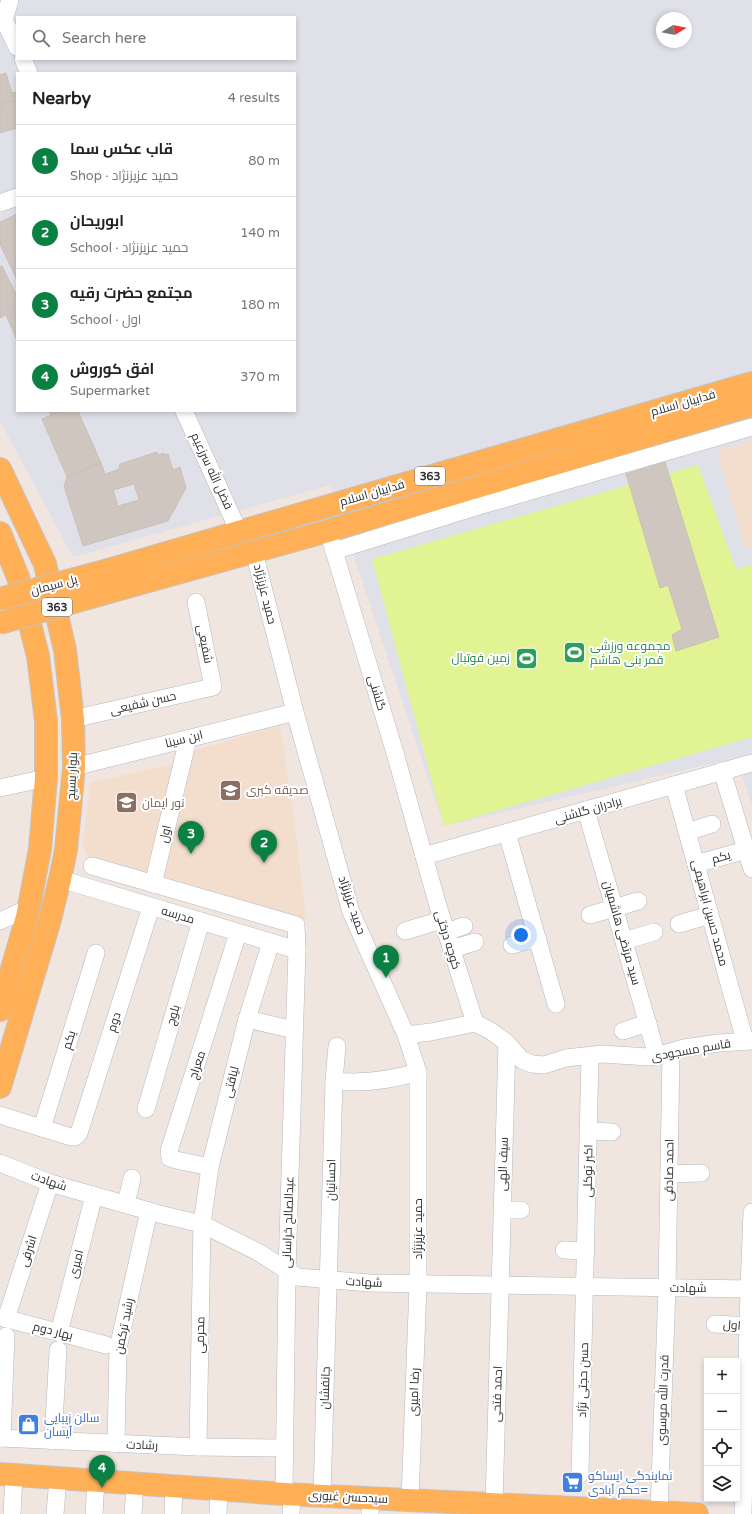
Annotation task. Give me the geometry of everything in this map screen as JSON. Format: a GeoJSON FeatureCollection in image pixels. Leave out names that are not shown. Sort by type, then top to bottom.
{"type":"FeatureCollection","features":[{"type":"Feature","properties":{"kind":"main road","name":"فداییان اسلام"},"geometry":{"type":"LineString","coordinates":[[108,570],[752,383]]}},
{"type":"Feature","properties":{"kind":"main road","name":"فداییان اسلام"},"geometry":{"type":"LineString","coordinates":[[113,591],[254,552],[331,541],[752,405]]}},
{"type":"Feature","properties":{"kind":"main road","name":"بلوار بسیج"},"geometry":{"type":"LineString","coordinates":[[0,468],[45,564],[65,650],[73,719],[74,767],[66,850],[60,879],[49,923],[0,1087]]}},
{"type":"Feature","properties":{"kind":"main road"},"geometry":{"type":"LineString","coordinates":[[0,533],[18,577],[38,656],[46,721],[46,778],[40,849],[27,918],[0,1010]]}},
{"type":"Feature","properties":{"kind":"main road","name":"پل سیمان"},"geometry":{"type":"LineString","coordinates":[[0,599],[108,570]]}},
{"type":"Feature","properties":{"kind":"main road","name":"پل سیمان"},"geometry":{"type":"LineString","coordinates":[[0,623],[113,591]]}},
{"type":"Feature","properties":{"kind":"main road","name":"سیدحسن غیوری"},"geometry":{"type":"LineString","coordinates":[[7,1475],[219,1490],[289,1501],[322,1496],[371,1506],[410,1500],[481,1507],[697,1514]]}},
{"type":"Feature","properties":{"kind":"street"},"geometry":{"type":"LineString","coordinates":[[10,0],[2,15],[10,45]]}},
{"type":"Feature","properties":{"kind":"street"},"geometry":{"type":"LineString","coordinates":[[22,60],[28,72]]}},
{"type":"Feature","properties":{"kind":"street"},"geometry":{"type":"LineString","coordinates":[[0,203],[16,197]]}},
{"type":"Feature","properties":{"kind":"street","name":"فضل الله سرزعیم"},"geometry":{"type":"LineString","coordinates":[[184,412],[240,532]]}},
{"type":"Feature","properties":{"kind":"street"},"geometry":{"type":"LineString","coordinates":[[331,541],[479,506],[752,427]]}},
{"type":"Feature","properties":{"kind":"street","name":"گلشنی"},"geometry":{"type":"LineString","coordinates":[[331,541],[395,753],[424,856]]}},
{"type":"Feature","properties":{"kind":"street","name":"حمید عزیزنژاد"},"geometry":{"type":"LineString","coordinates":[[254,552],[295,712],[351,912],[406,1035],[418,1072],[418,1284]]}},
{"type":"Feature","properties":{"kind":"street","name":"شفیعی"},"geometry":{"type":"LineString","coordinates":[[196,602],[213,686]]}},
{"type":"Feature","properties":{"kind":"street","name":"حسن شفیعی"},"geometry":{"type":"LineString","coordinates":[[73,719],[213,686]]}},
{"type":"Feature","properties":{"kind":"street","name":"ابن سینا"},"geometry":{"type":"LineString","coordinates":[[74,767],[295,712]]}},
{"type":"Feature","properties":{"kind":"street","name":"اول"},"geometry":{"type":"LineString","coordinates":[[153,884],[188,739]]}},
{"type":"Feature","properties":{"kind":"street","name":"برادران گلشنی"},"geometry":{"type":"LineString","coordinates":[[424,856],[752,763]]}},
{"type":"Feature","properties":{"kind":"street"},"geometry":{"type":"LineString","coordinates":[[722,771],[752,869]]}},
{"type":"Feature","properties":{"kind":"street"},"geometry":{"type":"LineString","coordinates":[[0,788],[46,778]]}},
{"type":"Feature","properties":{"kind":"street","name":"محمد حسین ابراهیمی"},"geometry":{"type":"LineString","coordinates":[[674,785],[710,915],[749,1041]]}},
{"type":"Feature","properties":{"kind":"street","name":"سید مرتضی هاشمیان"},"geometry":{"type":"LineString","coordinates":[[586,810],[648,1023],[664,1054]]}},
{"type":"Feature","properties":{"kind":"street"},"geometry":{"type":"LineString","coordinates":[[687,832],[712,824]]}},
{"type":"Feature","properties":{"kind":"street"},"geometry":{"type":"LineString","coordinates":[[507,833],[556,1004]]}},
{"type":"Feature","properties":{"kind":"street","name":"یکم"},"geometry":{"type":"LineString","coordinates":[[696,864],[746,850]]}},
{"type":"Feature","properties":{"kind":"street","name":"کوچه درختی"},"geometry":{"type":"LineString","coordinates":[[424,856],[451,949],[475,1023]]}},
{"type":"Feature","properties":{"kind":"street"},"geometry":{"type":"LineString","coordinates":[[92,866],[153,884]]}},
{"type":"Feature","properties":{"kind":"street","name":"مدرسه"},"geometry":{"type":"LineString","coordinates":[[60,879],[297,950]]}},
{"type":"Feature","properties":{"kind":"street","name":"عبدالصالح خراسانی"},"geometry":{"type":"LineString","coordinates":[[153,884],[296,925],[297,950],[287,1271],[284,1448],[289,1501]]}},
{"type":"Feature","properties":{"kind":"street"},"geometry":{"type":"LineString","coordinates":[[590,915],[638,901]]}},
{"type":"Feature","properties":{"kind":"street","name":"دوم"},"geometry":{"type":"LineString","coordinates":[[42,1128],[70,1137],[75,1137],[79,1133],[151,907]]}},
{"type":"Feature","properties":{"kind":"street"},"geometry":{"type":"LineString","coordinates":[[0,921],[29,908]]}},
{"type":"Feature","properties":{"kind":"street"},"geometry":{"type":"LineString","coordinates":[[679,924],[710,915]]}},
{"type":"Feature","properties":{"kind":"street","name":"بلوچ"},"geometry":{"type":"LineString","coordinates":[[146,1109],[201,921]]}},
{"type":"Feature","properties":{"kind":"street"},"geometry":{"type":"LineString","coordinates":[[404,931],[444,926],[464,926]]}},
{"type":"Feature","properties":{"kind":"street"},"geometry":{"type":"LineString","coordinates":[[624,940],[654,932]]}},
{"type":"Feature","properties":{"kind":"street","name":"معراج"},"geometry":{"type":"LineString","coordinates":[[210,1167],[170,1158],[169,1151],[238,933]]}},
{"type":"Feature","properties":{"kind":"street"},"geometry":{"type":"LineString","coordinates":[[512,945],[537,938]]}},
{"type":"Feature","properties":{"kind":"street","name":"لیاقتی"},"geometry":{"type":"LineString","coordinates":[[202,1224],[210,1167],[247,1019],[271,942]]}},
{"type":"Feature","properties":{"kind":"street"},"geometry":{"type":"LineString","coordinates":[[451,949],[475,942]]}},
{"type":"Feature","properties":{"kind":"street","name":"یکم"},"geometry":{"type":"LineString","coordinates":[[42,1128],[96,953]]}},
{"type":"Feature","properties":{"kind":"street"},"geometry":{"type":"LineString","coordinates":[[247,1019],[294,1030]]}},
{"type":"Feature","properties":{"kind":"street"},"geometry":{"type":"LineString","coordinates":[[406,1035],[431,1032],[475,1023]]}},
{"type":"Feature","properties":{"kind":"street","name":"قاسم مسجودی"},"geometry":{"type":"LineString","coordinates":[[475,1023],[492,1031],[507,1043],[522,1060],[532,1064],[544,1065],[566,1058],[602,1054],[639,1057],[664,1054],[684,1048],[719,1043],[749,1041]]}},
{"type":"Feature","properties":{"kind":"street"},"geometry":{"type":"LineString","coordinates":[[623,1031],[648,1023]]}},
{"type":"Feature","properties":{"kind":"street","name":"سیف الهی"},"geometry":{"type":"LineString","coordinates":[[500,1285],[507,1043]]}},
{"type":"Feature","properties":{"kind":"street","name":"احسانیان"},"geometry":{"type":"LineString","coordinates":[[329,1280],[334,1081],[337,1046]]}},
{"type":"Feature","properties":{"kind":"street","name":"احمد صادقی"},"geometry":{"type":"LineString","coordinates":[[664,1054],[669,1174],[667,1288]]}},
{"type":"Feature","properties":{"kind":"street","name":"اکبر توکلی"},"geometry":{"type":"LineString","coordinates":[[585,1287],[590,1056]]}},
{"type":"Feature","properties":{"kind":"street"},"geometry":{"type":"LineString","coordinates":[[334,1081],[352,1082],[389,1079],[418,1072]]}},
{"type":"Feature","properties":{"kind":"street"},"geometry":{"type":"LineString","coordinates":[[0,1115],[42,1128]]}},
{"type":"Feature","properties":{"kind":"street"},"geometry":{"type":"LineString","coordinates":[[589,1131],[612,1132]]}},
{"type":"Feature","properties":{"kind":"street","name":"شهادت"},"geometry":{"type":"LineString","coordinates":[[0,1163],[50,1183],[149,1211],[202,1224],[258,1252],[297,1277],[370,1283],[750,1288]]}},
{"type":"Feature","properties":{"kind":"street"},"geometry":{"type":"LineString","coordinates":[[669,1174],[701,1173]]}},
{"type":"Feature","properties":{"kind":"street"},"geometry":{"type":"LineString","coordinates":[[126,1204],[132,1178]]}},
{"type":"Feature","properties":{"kind":"street","name":"اشرفی"},"geometry":{"type":"LineString","coordinates":[[3,1318],[50,1183]]}},
{"type":"Feature","properties":{"kind":"street","name":"امیری"},"geometry":{"type":"LineString","coordinates":[[59,1333],[94,1195]]}},
{"type":"Feature","properties":{"kind":"street"},"geometry":{"type":"LineString","coordinates":[[502,1210],[521,1210]]}},
{"type":"Feature","properties":{"kind":"street","name":"رشید ترکمن"},"geometry":{"type":"LineString","coordinates":[[116,1444],[118,1348],[149,1211]]}},
{"type":"Feature","properties":{"kind":"street"},"geometry":{"type":"LineString","coordinates":[[743,1514],[752,1212]]}},
{"type":"Feature","properties":{"kind":"street","name":"محرمی"},"geometry":{"type":"LineString","coordinates":[[198,1447],[202,1224]]}},
{"type":"Feature","properties":{"kind":"street"},"geometry":{"type":"LineString","coordinates":[[564,1250],[586,1251]]}},
{"type":"Feature","properties":{"kind":"street","name":"جانفشان"},"geometry":{"type":"LineString","coordinates":[[322,1496],[329,1280]]}},
{"type":"Feature","properties":{"kind":"street","name":"رضا امیری"},"geometry":{"type":"LineString","coordinates":[[410,1500],[418,1284]]}},
{"type":"Feature","properties":{"kind":"street","name":"احمد فتحی"},"geometry":{"type":"LineString","coordinates":[[481,1507],[500,1285]]}},
{"type":"Feature","properties":{"kind":"street","name":"حسن حجتی نژاد"},"geometry":{"type":"LineString","coordinates":[[580,1474],[585,1287]]}},
{"type":"Feature","properties":{"kind":"street","name":"قدرت الله موسوی"},"geometry":{"type":"LineString","coordinates":[[654,1513],[667,1288]]}},
{"type":"Feature","properties":{"kind":"street","name":"بهار دوم"},"geometry":{"type":"LineString","coordinates":[[3,1318],[106,1345]]}},
{"type":"Feature","properties":{"kind":"street","name":"اول"},"geometry":{"type":"LineString","coordinates":[[715,1324],[748,1326]]}},
{"type":"Feature","properties":{"kind":"street"},"geometry":{"type":"LineString","coordinates":[[1,1438],[6,1336]]}},
{"type":"Feature","properties":{"kind":"street"},"geometry":{"type":"LineString","coordinates":[[53,1441],[58,1350]]}},
{"type":"Feature","properties":{"kind":"street","name":"رشادت"},"geometry":{"type":"LineString","coordinates":[[1,1438],[198,1447],[284,1448]]}},
{"type":"Feature","properties":{"kind":"street"},"geometry":{"type":"LineString","coordinates":[[7,1475],[12,1514]]}},
{"type":"Feature","properties":{"kind":"street"},"geometry":{"type":"LineString","coordinates":[[55,1514],[58,1478]]}},
{"type":"Feature","properties":{"kind":"street"},"geometry":{"type":"LineString","coordinates":[[94,1514],[96,1481]]}},
{"type":"Feature","properties":{"kind":"street"},"geometry":{"type":"LineString","coordinates":[[133,1514],[135,1484]]}},
{"type":"Feature","properties":{"kind":"street"},"geometry":{"type":"LineString","coordinates":[[173,1514],[174,1486]]}},
{"type":"Feature","properties":{"kind":"street"},"geometry":{"type":"LineString","coordinates":[[218,1514],[219,1490]]}},
{"type":"Feature","properties":{"kind":"shaded area"},"geometry":{"type":"Polygon","coordinates":[[[0,0],[752,0],[752,806],[736,758],[444,826],[330,485],[73,557],[0,421],[0,0]]]}},
{"type":"Feature","properties":{"kind":"shaded area"},"geometry":{"type":"Polygon","coordinates":[[[752,440],[752,547],[745,549],[717,451],[752,440]]]}},
{"type":"Feature","properties":{"kind":"shaded area"},"geometry":{"type":"Polygon","coordinates":[[[280,725],[294,817],[306,920],[220,894],[145,875],[94,865],[83,848],[90,783],[178,763],[184,754],[280,725]]]}},
{"type":"Feature","properties":{"kind":"green space","name":"مجموعه ورزشی قمر بنی هاشم"},"geometry":{"type":"Polygon","coordinates":[[[698,465],[736,569],[752,565],[752,737],[444,826],[372,559],[698,465]]]}},
{"type":"Feature","properties":{"kind":"building"},"geometry":{"type":"Polygon","coordinates":[[[6,73],[12,93],[16,92],[16,100],[0,105],[0,75],[6,73]]]}},
{"type":"Feature","properties":{"kind":"building"},"geometry":{"type":"Polygon","coordinates":[[[16,100],[16,128],[0,133],[0,105],[16,100]]]}},
{"type":"Feature","properties":{"kind":"building"},"geometry":{"type":"Polygon","coordinates":[[[16,214],[16,278],[0,244],[0,222],[16,214]]]}},
{"type":"Feature","properties":{"kind":"building"},"geometry":{"type":"Polygon","coordinates":[[[2,266],[16,294],[16,310],[0,318],[0,267],[2,266]]]}},
{"type":"Feature","properties":{"kind":"building"},"geometry":{"type":"Polygon","coordinates":[[[16,310],[16,338],[6,315],[16,310]]]}},
{"type":"Feature","properties":{"kind":"building"},"geometry":{"type":"Polygon","coordinates":[[[50,412],[58,412],[51,415],[50,412]]]}},
{"type":"Feature","properties":{"kind":"building"},"geometry":{"type":"Polygon","coordinates":[[[59,412],[78,412],[101,463],[67,477],[42,419],[59,412]]]}},
{"type":"Feature","properties":{"kind":"building"},"geometry":{"type":"Polygon","coordinates":[[[157,452],[158,455],[164,453],[164,455],[168,454],[173,470],[180,467],[186,488],[168,521],[83,546],[64,486],[67,477],[101,463],[105,474],[119,469],[120,464],[157,452]],[[134,484],[113,490],[118,506],[139,500],[134,484]]]}},
{"type":"Feature","properties":{"kind":"building"},"geometry":{"type":"Polygon","coordinates":[[[665,462],[719,637],[676,651],[672,635],[682,629],[668,585],[660,588],[626,474],[665,462]]]}},
{"type":"Feature","properties":{"kind":"place","name":"مجموعه ورزشی قمر بنی هاشم"},"geometry":{"type":"Point","coordinates":[575,653]}},
{"type":"Feature","properties":{"kind":"place","name":"زمین فوتبال"},"geometry":{"type":"Point","coordinates":[526,658]}},
{"type":"Feature","properties":{"kind":"place","name":"صدیقه کبری"},"geometry":{"type":"Point","coordinates":[230,790]}},
{"type":"Feature","properties":{"kind":"place","name":"نور ایمان"},"geometry":{"type":"Point","coordinates":[127,803]}},
{"type":"Feature","properties":{"kind":"place","name":"مجتمع حضرت رقیه"},"geometry":{"type":"Point","coordinates":[191,854]}},
{"type":"Feature","properties":{"kind":"place","name":"ابوریحان"},"geometry":{"type":"Point","coordinates":[264,863]}},
{"type":"Feature","properties":{"kind":"place","name":"قاب عکس سما"},"geometry":{"type":"Point","coordinates":[386,978]}},
{"type":"Feature","properties":{"kind":"place","name":"سالن زیبایی آیسان"},"geometry":{"type":"Point","coordinates":[29,1425]}},
{"type":"Feature","properties":{"kind":"place","name":"نمایندگی ایساکو حکم آبادی="},"geometry":{"type":"Point","coordinates":[573,1483]}},
{"type":"Feature","properties":{"kind":"place","name":"افق کوروش"},"geometry":{"type":"Point","coordinates":[102,1488]}}]}
